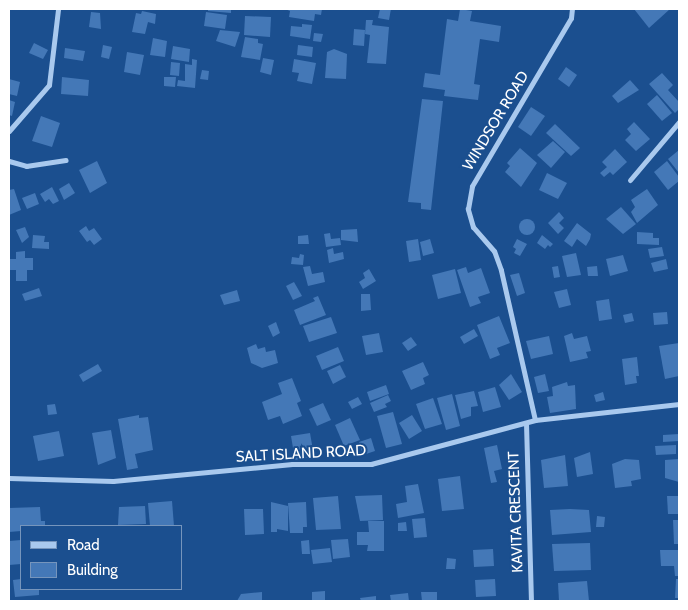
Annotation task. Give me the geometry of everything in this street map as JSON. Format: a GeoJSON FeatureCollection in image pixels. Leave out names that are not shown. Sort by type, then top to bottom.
{"type":"FeatureCollection","features":[{"type":"Feature","properties":{"kind":"street"},"geometry":{"type":"LineString","coordinates":[[9,131],[49,85],[58,9]]}},
{"type":"Feature","properties":{"kind":"street","name":"WINDSOR ROAD"},"geometry":{"type":"LineString","coordinates":[[535,420],[501,270],[494,251],[473,227],[468,208],[472,186],[571,18],[572,9]]}},
{"type":"Feature","properties":{"kind":"street"},"geometry":{"type":"LineString","coordinates":[[630,180],[679,122]]}},
{"type":"Feature","properties":{"kind":"street"},"geometry":{"type":"LineString","coordinates":[[9,161],[26,166],[66,160]]}},
{"type":"Feature","properties":{"kind":"street","name":"SALT ISLAND ROAD"},"geometry":{"type":"LineString","coordinates":[[9,478],[113,481],[292,464],[370,464],[535,420],[679,404]]}},
{"type":"Feature","properties":{"kind":"street","name":"KAVITA CRESCENT"},"geometry":{"type":"LineString","coordinates":[[526,423],[531,601]]}},
{"type":"Feature","properties":{"kind":"building"},"geometry":{"type":"Polygon","coordinates":[[[208,9],[231,9],[231,13],[208,11],[208,9]]]}},
{"type":"Feature","properties":{"kind":"building"},"geometry":{"type":"Polygon","coordinates":[[[285,9],[322,9],[321,15],[315,14],[314,21],[289,17],[290,11],[285,9]]]}},
{"type":"Feature","properties":{"kind":"building"},"geometry":{"type":"Polygon","coordinates":[[[380,9],[391,9],[389,20],[378,18],[380,9]]]}},
{"type":"Feature","properties":{"kind":"building"},"geometry":{"type":"Polygon","coordinates":[[[460,9],[472,11],[470,21],[501,26],[499,42],[480,39],[474,84],[480,85],[478,100],[444,96],[445,90],[423,87],[425,73],[440,75],[447,19],[458,21],[460,9]]]}},
{"type":"Feature","properties":{"kind":"building"},"geometry":{"type":"Polygon","coordinates":[[[634,9],[670,9],[649,28],[634,9]]]}},
{"type":"Feature","properties":{"kind":"building"},"geometry":{"type":"Polygon","coordinates":[[[142,11],[156,14],[155,24],[148,22],[145,34],[132,32],[136,13],[141,14],[142,11]]]}},
{"type":"Feature","properties":{"kind":"building"},"geometry":{"type":"Polygon","coordinates":[[[91,12],[100,13],[101,29],[89,27],[91,12]]]}},
{"type":"Feature","properties":{"kind":"building"},"geometry":{"type":"Polygon","coordinates":[[[206,12],[227,15],[225,29],[204,26],[206,12]]]}},
{"type":"Feature","properties":{"kind":"building"},"geometry":{"type":"Polygon","coordinates":[[[245,16],[271,17],[270,37],[244,35],[245,16]]]}},
{"type":"Feature","properties":{"kind":"building"},"geometry":{"type":"Polygon","coordinates":[[[366,20],[373,20],[372,25],[389,27],[386,64],[367,63],[370,35],[365,34],[366,20]]]}},
{"type":"Feature","properties":{"kind":"building"},"geometry":{"type":"Polygon","coordinates":[[[302,24],[312,25],[310,39],[290,36],[291,26],[302,27],[302,24]]]}},
{"type":"Feature","properties":{"kind":"building"},"geometry":{"type":"Polygon","coordinates":[[[354,29],[365,30],[364,46],[353,45],[354,29]]]}},
{"type":"Feature","properties":{"kind":"building"},"geometry":{"type":"Polygon","coordinates":[[[220,30],[240,32],[235,47],[216,41],[220,30]]]}},
{"type":"Feature","properties":{"kind":"building"},"geometry":{"type":"Polygon","coordinates":[[[314,33],[323,34],[321,42],[313,41],[314,33]]]}},
{"type":"Feature","properties":{"kind":"building"},"geometry":{"type":"Polygon","coordinates":[[[245,37],[258,39],[258,43],[263,44],[260,60],[241,57],[245,37]]]}},
{"type":"Feature","properties":{"kind":"building"},"geometry":{"type":"Polygon","coordinates":[[[153,38],[167,41],[165,57],[150,55],[153,38]]]}},
{"type":"Feature","properties":{"kind":"building"},"geometry":{"type":"Polygon","coordinates":[[[34,43],[48,50],[43,59],[29,53],[34,43]]]}},
{"type":"Feature","properties":{"kind":"building"},"geometry":{"type":"Polygon","coordinates":[[[103,45],[112,47],[109,59],[101,57],[103,45]]]}},
{"type":"Feature","properties":{"kind":"building"},"geometry":{"type":"Polygon","coordinates":[[[298,45],[313,47],[312,57],[297,55],[298,45]]]}},
{"type":"Feature","properties":{"kind":"building"},"geometry":{"type":"Polygon","coordinates":[[[173,46],[190,49],[189,62],[171,59],[173,46]]]}},
{"type":"Feature","properties":{"kind":"building"},"geometry":{"type":"Polygon","coordinates":[[[65,48],[85,51],[83,61],[64,58],[65,48]]]}},
{"type":"Feature","properties":{"kind":"building"},"geometry":{"type":"Polygon","coordinates":[[[334,49],[347,54],[346,79],[325,78],[327,52],[334,49]]]}},
{"type":"Feature","properties":{"kind":"building"},"geometry":{"type":"Polygon","coordinates":[[[127,52],[144,55],[140,75],[124,72],[127,52]]]}},
{"type":"Feature","properties":{"kind":"building"},"geometry":{"type":"Polygon","coordinates":[[[263,58],[274,60],[271,75],[260,72],[263,58]]]}},
{"type":"Feature","properties":{"kind":"building"},"geometry":{"type":"Polygon","coordinates":[[[192,59],[197,60],[195,88],[177,86],[178,80],[185,81],[185,64],[192,65],[192,59]]]}},
{"type":"Feature","properties":{"kind":"building"},"geometry":{"type":"Polygon","coordinates":[[[294,59],[316,63],[312,84],[297,81],[299,73],[292,72],[294,59]]]}},
{"type":"Feature","properties":{"kind":"building"},"geometry":{"type":"Polygon","coordinates":[[[171,62],[180,63],[179,76],[170,75],[171,62]]]}},
{"type":"Feature","properties":{"kind":"building"},"geometry":{"type":"Polygon","coordinates":[[[566,67],[577,75],[569,87],[558,79],[566,67]]]}},
{"type":"Feature","properties":{"kind":"building"},"geometry":{"type":"Polygon","coordinates":[[[202,70],[209,71],[208,80],[200,79],[202,70]]]}},
{"type":"Feature","properties":{"kind":"building"},"geometry":{"type":"Polygon","coordinates":[[[662,73],[673,85],[668,90],[679,102],[679,109],[675,113],[649,84],[662,73]]]}},
{"type":"Feature","properties":{"kind":"building"},"geometry":{"type":"Polygon","coordinates":[[[62,77],[89,80],[88,96],[61,94],[62,77]]]}},
{"type":"Feature","properties":{"kind":"building"},"geometry":{"type":"Polygon","coordinates":[[[164,77],[176,77],[175,87],[164,86],[164,77]]]}},
{"type":"Feature","properties":{"kind":"building"},"geometry":{"type":"Polygon","coordinates":[[[9,79],[20,82],[17,96],[9,94],[9,79]]]}},
{"type":"Feature","properties":{"kind":"building"},"geometry":{"type":"Polygon","coordinates":[[[630,80],[639,90],[618,103],[612,96],[630,80]]]}},
{"type":"Feature","properties":{"kind":"building"},"geometry":{"type":"Polygon","coordinates":[[[657,95],[672,113],[662,121],[647,104],[657,95]]]}},
{"type":"Feature","properties":{"kind":"building"},"geometry":{"type":"Polygon","coordinates":[[[422,99],[443,101],[431,210],[421,209],[421,203],[408,202],[422,99]]]}},
{"type":"Feature","properties":{"kind":"building"},"geometry":{"type":"Polygon","coordinates":[[[9,100],[15,102],[12,116],[9,115],[9,100]]]}},
{"type":"Feature","properties":{"kind":"building"},"geometry":{"type":"Polygon","coordinates":[[[531,107],[545,116],[531,136],[518,127],[531,107]]]}},
{"type":"Feature","properties":{"kind":"building"},"geometry":{"type":"Polygon","coordinates":[[[41,116],[60,123],[52,147],[32,141],[41,116]]]}},
{"type":"Feature","properties":{"kind":"building"},"geometry":{"type":"Polygon","coordinates":[[[634,122],[650,139],[636,151],[625,140],[631,134],[627,129],[634,122]]]}},
{"type":"Feature","properties":{"kind":"building"},"geometry":{"type":"Polygon","coordinates":[[[555,124],[580,148],[571,156],[546,133],[555,124]]]}},
{"type":"Feature","properties":{"kind":"building"},"geometry":{"type":"Polygon","coordinates":[[[553,141],[565,152],[551,168],[537,155],[553,141]]]}},
{"type":"Feature","properties":{"kind":"building"},"geometry":{"type":"Polygon","coordinates":[[[520,148],[537,163],[521,187],[505,172],[510,166],[507,163],[520,148]]]}},
{"type":"Feature","properties":{"kind":"building"},"geometry":{"type":"Polygon","coordinates":[[[615,149],[627,162],[613,175],[610,172],[604,177],[600,173],[607,167],[602,162],[615,149]]]}},
{"type":"Feature","properties":{"kind":"building"},"geometry":{"type":"Polygon","coordinates":[[[679,150],[679,173],[668,159],[679,150]]]}},
{"type":"Feature","properties":{"kind":"building"},"geometry":{"type":"Polygon","coordinates":[[[97,161],[107,183],[90,193],[79,170],[97,161]]]}},
{"type":"Feature","properties":{"kind":"building"},"geometry":{"type":"Polygon","coordinates":[[[667,161],[679,177],[679,181],[668,190],[654,172],[667,161]]]}},
{"type":"Feature","properties":{"kind":"building"},"geometry":{"type":"Polygon","coordinates":[[[547,173],[567,183],[558,199],[539,190],[547,173]]]}},
{"type":"Feature","properties":{"kind":"building"},"geometry":{"type":"Polygon","coordinates":[[[69,183],[75,193],[64,200],[59,189],[69,183]]]}},
{"type":"Feature","properties":{"kind":"building"},"geometry":{"type":"Polygon","coordinates":[[[52,187],[59,201],[53,204],[49,199],[45,202],[40,194],[52,187]]]}},
{"type":"Feature","properties":{"kind":"building"},"geometry":{"type":"Polygon","coordinates":[[[14,189],[21,210],[9,215],[9,190],[14,189]]]}},
{"type":"Feature","properties":{"kind":"building"},"geometry":{"type":"Polygon","coordinates":[[[647,189],[658,205],[637,223],[631,212],[635,207],[631,200],[647,189]]]}},
{"type":"Feature","properties":{"kind":"building"},"geometry":{"type":"Polygon","coordinates":[[[35,193],[39,204],[27,209],[22,198],[35,193]]]}},
{"type":"Feature","properties":{"kind":"building"},"geometry":{"type":"Polygon","coordinates":[[[621,207],[636,224],[623,234],[606,219],[621,207]]]}},
{"type":"Feature","properties":{"kind":"building"},"geometry":{"type":"Polygon","coordinates":[[[559,212],[564,218],[559,223],[564,228],[558,234],[548,223],[559,212]]]}},
{"type":"Feature","properties":{"kind":"building"},"geometry":{"type":"Polygon","coordinates":[[[527,219],[533,221],[535,227],[533,233],[527,235],[521,233],[519,227],[521,221],[527,219]]]}},
{"type":"Feature","properties":{"kind":"building"},"geometry":{"type":"Polygon","coordinates":[[[577,223],[591,234],[586,246],[577,239],[572,247],[564,241],[577,223]]]}},
{"type":"Feature","properties":{"kind":"building"},"geometry":{"type":"Polygon","coordinates":[[[86,226],[89,231],[94,228],[102,239],[94,245],[90,240],[87,242],[79,231],[86,226]]]}},
{"type":"Feature","properties":{"kind":"building"},"geometry":{"type":"Polygon","coordinates":[[[25,227],[29,237],[22,243],[16,230],[25,227]]]}},
{"type":"Feature","properties":{"kind":"building"},"geometry":{"type":"Polygon","coordinates":[[[357,229],[358,242],[341,240],[341,230],[357,229]]]}},
{"type":"Feature","properties":{"kind":"building"},"geometry":{"type":"Polygon","coordinates":[[[637,232],[653,233],[653,238],[659,238],[659,245],[637,244],[637,232]]]}},
{"type":"Feature","properties":{"kind":"building"},"geometry":{"type":"Polygon","coordinates":[[[330,233],[331,239],[340,238],[341,245],[326,247],[324,234],[330,233]]]}},
{"type":"Feature","properties":{"kind":"building"},"geometry":{"type":"Polygon","coordinates":[[[33,235],[45,236],[44,242],[49,242],[49,249],[32,248],[33,235]]]}},
{"type":"Feature","properties":{"kind":"building"},"geometry":{"type":"Polygon","coordinates":[[[308,235],[309,244],[298,244],[298,236],[308,235]]]}},
{"type":"Feature","properties":{"kind":"building"},"geometry":{"type":"Polygon","coordinates":[[[542,235],[553,244],[550,247],[548,245],[545,249],[537,243],[542,235]]]}},
{"type":"Feature","properties":{"kind":"building"},"geometry":{"type":"Polygon","coordinates":[[[418,239],[421,260],[409,262],[406,241],[418,239]]]}},
{"type":"Feature","properties":{"kind":"building"},"geometry":{"type":"Polygon","coordinates":[[[430,239],[434,253],[423,256],[420,242],[430,239]]]}},
{"type":"Feature","properties":{"kind":"building"},"geometry":{"type":"Polygon","coordinates":[[[517,239],[527,244],[520,256],[514,253],[516,249],[513,247],[517,239]]]}},
{"type":"Feature","properties":{"kind":"building"},"geometry":{"type":"Polygon","coordinates":[[[662,247],[664,256],[650,258],[648,249],[662,247]]]}},
{"type":"Feature","properties":{"kind":"building"},"geometry":{"type":"Polygon","coordinates":[[[333,248],[334,254],[343,252],[344,259],[329,263],[327,250],[333,248]]]}},
{"type":"Feature","properties":{"kind":"building"},"geometry":{"type":"Polygon","coordinates":[[[25,251],[25,258],[33,258],[33,270],[27,270],[27,281],[16,281],[16,270],[9,270],[9,259],[16,259],[16,252],[25,251]]]}},
{"type":"Feature","properties":{"kind":"building"},"geometry":{"type":"Polygon","coordinates":[[[576,253],[581,275],[567,277],[562,256],[576,253]]]}},
{"type":"Feature","properties":{"kind":"building"},"geometry":{"type":"Polygon","coordinates":[[[300,254],[304,255],[303,265],[291,264],[292,257],[299,258],[300,254]]]}},
{"type":"Feature","properties":{"kind":"building"},"geometry":{"type":"Polygon","coordinates":[[[623,255],[628,271],[610,276],[606,259],[623,255]]]}},
{"type":"Feature","properties":{"kind":"building"},"geometry":{"type":"Polygon","coordinates":[[[666,259],[668,269],[654,272],[651,263],[666,259]]]}},
{"type":"Feature","properties":{"kind":"building"},"geometry":{"type":"Polygon","coordinates":[[[310,266],[312,274],[323,272],[325,282],[308,286],[303,267],[310,266]]]}},
{"type":"Feature","properties":{"kind":"building"},"geometry":{"type":"Polygon","coordinates":[[[558,266],[560,277],[554,278],[552,267],[558,266]]]}},
{"type":"Feature","properties":{"kind":"building"},"geometry":{"type":"Polygon","coordinates":[[[597,266],[598,276],[588,276],[587,267],[597,266]]]}},
{"type":"Feature","properties":{"kind":"building"},"geometry":{"type":"Polygon","coordinates":[[[466,267],[468,273],[481,268],[490,293],[478,297],[481,303],[470,307],[457,270],[466,267]]]}},
{"type":"Feature","properties":{"kind":"building"},"geometry":{"type":"Polygon","coordinates":[[[369,269],[376,281],[363,289],[359,282],[365,278],[363,273],[369,269]]]}},
{"type":"Feature","properties":{"kind":"building"},"geometry":{"type":"Polygon","coordinates":[[[455,269],[461,293],[438,299],[432,275],[455,269]]]}},
{"type":"Feature","properties":{"kind":"building"},"geometry":{"type":"Polygon","coordinates":[[[519,273],[525,293],[517,296],[510,275],[519,273]]]}},
{"type":"Feature","properties":{"kind":"building"},"geometry":{"type":"Polygon","coordinates":[[[294,282],[302,296],[293,300],[286,286],[294,282]]]}},
{"type":"Feature","properties":{"kind":"building"},"geometry":{"type":"Polygon","coordinates":[[[39,288],[42,296],[25,301],[22,294],[39,288]]]}},
{"type":"Feature","properties":{"kind":"building"},"geometry":{"type":"Polygon","coordinates":[[[567,289],[571,305],[559,308],[554,292],[567,289]]]}},
{"type":"Feature","properties":{"kind":"building"},"geometry":{"type":"Polygon","coordinates":[[[237,290],[240,301],[224,305],[220,295],[237,290]]]}},
{"type":"Feature","properties":{"kind":"building"},"geometry":{"type":"Polygon","coordinates":[[[361,294],[370,294],[371,310],[361,311],[361,294]]]}},
{"type":"Feature","properties":{"kind":"building"},"geometry":{"type":"Polygon","coordinates":[[[318,296],[326,315],[300,325],[294,310],[315,301],[313,298],[318,296]]]}},
{"type":"Feature","properties":{"kind":"building"},"geometry":{"type":"Polygon","coordinates":[[[609,299],[612,319],[599,321],[596,301],[609,299]]]}},
{"type":"Feature","properties":{"kind":"building"},"geometry":{"type":"Polygon","coordinates":[[[667,312],[668,324],[654,325],[653,313],[667,312]]]}},
{"type":"Feature","properties":{"kind":"building"},"geometry":{"type":"Polygon","coordinates":[[[632,313],[634,321],[625,323],[623,315],[632,313]]]}},
{"type":"Feature","properties":{"kind":"building"},"geometry":{"type":"Polygon","coordinates":[[[499,316],[510,343],[497,348],[500,355],[490,359],[477,325],[499,316]]]}},
{"type":"Feature","properties":{"kind":"building"},"geometry":{"type":"Polygon","coordinates":[[[331,317],[337,333],[309,342],[303,326],[331,317]]]}},
{"type":"Feature","properties":{"kind":"building"},"geometry":{"type":"Polygon","coordinates":[[[276,322],[280,333],[273,337],[268,326],[276,322]]]}},
{"type":"Feature","properties":{"kind":"building"},"geometry":{"type":"Polygon","coordinates":[[[474,329],[478,336],[464,344],[460,337],[474,329]]]}},
{"type":"Feature","properties":{"kind":"building"},"geometry":{"type":"Polygon","coordinates":[[[379,333],[383,352],[366,355],[362,336],[379,333]]]}},
{"type":"Feature","properties":{"kind":"building"},"geometry":{"type":"Polygon","coordinates":[[[572,333],[574,339],[587,336],[591,351],[586,352],[588,358],[570,362],[564,336],[572,333]]]}},
{"type":"Feature","properties":{"kind":"building"},"geometry":{"type":"Polygon","coordinates":[[[549,336],[553,354],[531,359],[526,341],[549,336]]]}},
{"type":"Feature","properties":{"kind":"building"},"geometry":{"type":"Polygon","coordinates":[[[411,337],[417,345],[408,351],[402,343],[411,337]]]}},
{"type":"Feature","properties":{"kind":"building"},"geometry":{"type":"Polygon","coordinates":[[[679,343],[679,376],[665,379],[659,346],[679,343]]]}},
{"type":"Feature","properties":{"kind":"building"},"geometry":{"type":"Polygon","coordinates":[[[256,344],[258,349],[265,347],[266,352],[275,350],[278,363],[262,368],[251,363],[247,348],[256,344]]]}},
{"type":"Feature","properties":{"kind":"building"},"geometry":{"type":"Polygon","coordinates":[[[338,347],[344,361],[322,370],[316,356],[338,347]]]}},
{"type":"Feature","properties":{"kind":"building"},"geometry":{"type":"Polygon","coordinates":[[[637,357],[639,376],[636,376],[637,383],[625,385],[622,359],[637,357]]]}},
{"type":"Feature","properties":{"kind":"building"},"geometry":{"type":"Polygon","coordinates":[[[423,362],[429,375],[423,378],[425,384],[411,390],[402,371],[423,362]]]}},
{"type":"Feature","properties":{"kind":"building"},"geometry":{"type":"Polygon","coordinates":[[[98,364],[102,371],[83,382],[79,375],[98,364]]]}},
{"type":"Feature","properties":{"kind":"building"},"geometry":{"type":"Polygon","coordinates":[[[340,365],[346,377],[333,384],[327,371],[340,365]]]}},
{"type":"Feature","properties":{"kind":"building"},"geometry":{"type":"Polygon","coordinates":[[[511,374],[522,392],[509,400],[499,385],[511,374]]]}},
{"type":"Feature","properties":{"kind":"building"},"geometry":{"type":"Polygon","coordinates":[[[545,374],[549,391],[538,393],[534,377],[545,374]]]}},
{"type":"Feature","properties":{"kind":"building"},"geometry":{"type":"Polygon","coordinates":[[[292,378],[301,401],[297,403],[302,416],[283,424],[280,416],[268,420],[262,402],[282,394],[278,383],[292,378]]]}},
{"type":"Feature","properties":{"kind":"building"},"geometry":{"type":"Polygon","coordinates":[[[567,382],[568,386],[575,385],[576,409],[550,413],[547,397],[553,396],[552,387],[567,382]]]}},
{"type":"Feature","properties":{"kind":"building"},"geometry":{"type":"Polygon","coordinates":[[[386,385],[389,394],[370,401],[367,392],[386,385]]]}},
{"type":"Feature","properties":{"kind":"building"},"geometry":{"type":"Polygon","coordinates":[[[495,387],[501,407],[483,412],[478,392],[495,387]]]}},
{"type":"Feature","properties":{"kind":"building"},"geometry":{"type":"Polygon","coordinates":[[[474,391],[478,406],[471,407],[471,416],[461,419],[455,395],[474,391]]]}},
{"type":"Feature","properties":{"kind":"building"},"geometry":{"type":"Polygon","coordinates":[[[603,392],[605,400],[596,402],[594,395],[603,392]]]}},
{"type":"Feature","properties":{"kind":"building"},"geometry":{"type":"Polygon","coordinates":[[[452,394],[460,426],[446,430],[437,398],[452,394]]]}},
{"type":"Feature","properties":{"kind":"building"},"geometry":{"type":"Polygon","coordinates":[[[388,395],[391,401],[385,404],[387,407],[374,412],[370,403],[388,395]]]}},
{"type":"Feature","properties":{"kind":"building"},"geometry":{"type":"Polygon","coordinates":[[[358,397],[362,404],[352,409],[348,402],[358,397]]]}},
{"type":"Feature","properties":{"kind":"building"},"geometry":{"type":"Polygon","coordinates":[[[433,398],[442,424],[425,429],[416,404],[433,398]]]}},
{"type":"Feature","properties":{"kind":"building"},"geometry":{"type":"Polygon","coordinates":[[[323,403],[331,420],[317,426],[309,409],[323,403]]]}},
{"type":"Feature","properties":{"kind":"building"},"geometry":{"type":"Polygon","coordinates":[[[55,404],[57,414],[48,415],[47,405],[55,404]]]}},
{"type":"Feature","properties":{"kind":"building"},"geometry":{"type":"Polygon","coordinates":[[[393,412],[402,444],[386,448],[377,416],[393,412]]]}},
{"type":"Feature","properties":{"kind":"building"},"geometry":{"type":"Polygon","coordinates":[[[139,415],[139,418],[148,417],[153,450],[135,454],[138,468],[127,470],[118,419],[139,415]]]}},
{"type":"Feature","properties":{"kind":"building"},"geometry":{"type":"Polygon","coordinates":[[[412,415],[422,431],[409,439],[399,423],[412,415]]]}},
{"type":"Feature","properties":{"kind":"building"},"geometry":{"type":"Polygon","coordinates":[[[350,418],[360,440],[344,446],[335,425],[350,418]]]}},
{"type":"Feature","properties":{"kind":"building"},"geometry":{"type":"Polygon","coordinates":[[[111,430],[116,458],[98,465],[92,433],[111,430]]]}},
{"type":"Feature","properties":{"kind":"building"},"geometry":{"type":"Polygon","coordinates":[[[59,431],[64,456],[38,461],[33,436],[59,431]]]}},
{"type":"Feature","properties":{"kind":"building"},"geometry":{"type":"Polygon","coordinates":[[[310,433],[314,456],[295,460],[291,436],[310,433]]]}},
{"type":"Feature","properties":{"kind":"building"},"geometry":{"type":"Polygon","coordinates":[[[679,434],[679,441],[663,442],[663,435],[679,434]]]}},
{"type":"Feature","properties":{"kind":"building"},"geometry":{"type":"Polygon","coordinates":[[[371,438],[375,451],[363,455],[359,442],[371,438]]]}},
{"type":"Feature","properties":{"kind":"building"},"geometry":{"type":"Polygon","coordinates":[[[497,445],[502,469],[494,471],[497,482],[491,483],[484,448],[497,445]]]}},
{"type":"Feature","properties":{"kind":"building"},"geometry":{"type":"Polygon","coordinates":[[[676,445],[676,454],[656,455],[655,446],[676,445]]]}},
{"type":"Feature","properties":{"kind":"building"},"geometry":{"type":"Polygon","coordinates":[[[590,452],[593,474],[577,477],[574,458],[590,452]]]}},
{"type":"Feature","properties":{"kind":"building"},"geometry":{"type":"Polygon","coordinates":[[[565,455],[568,486],[544,488],[541,460],[565,455]]]}},
{"type":"Feature","properties":{"kind":"building"},"geometry":{"type":"Polygon","coordinates":[[[625,459],[639,460],[641,479],[631,481],[632,486],[615,488],[612,464],[625,459]]]}},
{"type":"Feature","properties":{"kind":"building"},"geometry":{"type":"Polygon","coordinates":[[[679,459],[679,482],[665,478],[665,460],[679,459]]]}},
{"type":"Feature","properties":{"kind":"building"},"geometry":{"type":"Polygon","coordinates":[[[460,476],[464,509],[442,511],[438,479],[460,476]]]}},
{"type":"Feature","properties":{"kind":"building"},"geometry":{"type":"Polygon","coordinates":[[[418,484],[424,513],[398,518],[396,504],[407,502],[405,486],[418,484]]]}},
{"type":"Feature","properties":{"kind":"building"},"geometry":{"type":"Polygon","coordinates":[[[382,495],[383,520],[360,521],[355,496],[382,495]]]}},
{"type":"Feature","properties":{"kind":"building"},"geometry":{"type":"Polygon","coordinates":[[[338,496],[341,529],[316,530],[313,498],[338,496]]]}},
{"type":"Feature","properties":{"kind":"building"},"geometry":{"type":"Polygon","coordinates":[[[667,496],[679,496],[679,514],[668,514],[667,496]]]}},
{"type":"Feature","properties":{"kind":"building"},"geometry":{"type":"Polygon","coordinates":[[[172,501],[174,525],[150,525],[148,503],[172,501]]]}},
{"type":"Feature","properties":{"kind":"building"},"geometry":{"type":"Polygon","coordinates":[[[271,502],[288,506],[288,531],[277,529],[277,532],[271,532],[271,502]]]}},
{"type":"Feature","properties":{"kind":"building"},"geometry":{"type":"Polygon","coordinates":[[[306,502],[307,527],[303,527],[303,533],[290,533],[288,503],[306,502]]]}},
{"type":"Feature","properties":{"kind":"building"},"geometry":{"type":"Polygon","coordinates":[[[145,506],[146,524],[118,525],[119,507],[145,506]]]}},
{"type":"Feature","properties":{"kind":"building"},"geometry":{"type":"Polygon","coordinates":[[[40,507],[41,521],[45,521],[45,525],[20,525],[20,531],[9,532],[9,508],[40,507]]]}},
{"type":"Feature","properties":{"kind":"building"},"geometry":{"type":"Polygon","coordinates":[[[244,509],[263,509],[264,534],[245,535],[244,509]]]}},
{"type":"Feature","properties":{"kind":"building"},"geometry":{"type":"Polygon","coordinates":[[[550,510],[589,510],[591,532],[552,535],[550,510]]]}},
{"type":"Feature","properties":{"kind":"building"},"geometry":{"type":"Polygon","coordinates":[[[597,516],[605,517],[604,527],[596,527],[597,516]]]}},
{"type":"Feature","properties":{"kind":"building"},"geometry":{"type":"Polygon","coordinates":[[[425,518],[427,537],[414,538],[412,519],[425,518]]]}},
{"type":"Feature","properties":{"kind":"building"},"geometry":{"type":"Polygon","coordinates":[[[673,520],[679,520],[679,544],[674,544],[673,520]]]}},
{"type":"Feature","properties":{"kind":"building"},"geometry":{"type":"Polygon","coordinates":[[[368,521],[384,521],[384,551],[367,551],[368,545],[357,545],[357,532],[369,532],[368,521]]]}},
{"type":"Feature","properties":{"kind":"building"},"geometry":{"type":"Polygon","coordinates":[[[406,522],[407,531],[398,531],[398,523],[406,522]]]}},
{"type":"Feature","properties":{"kind":"building"},"geometry":{"type":"Polygon","coordinates":[[[348,539],[350,557],[333,559],[331,540],[348,539]]]}},
{"type":"Feature","properties":{"kind":"building"},"geometry":{"type":"Polygon","coordinates":[[[20,540],[20,564],[9,565],[9,541],[20,540]]]}},
{"type":"Feature","properties":{"kind":"building"},"geometry":{"type":"Polygon","coordinates":[[[309,540],[310,554],[302,554],[301,541],[309,540]]]}},
{"type":"Feature","properties":{"kind":"building"},"geometry":{"type":"Polygon","coordinates":[[[590,543],[591,570],[554,571],[552,544],[590,543]]]}},
{"type":"Feature","properties":{"kind":"building"},"geometry":{"type":"Polygon","coordinates":[[[330,548],[332,562],[313,564],[311,550],[330,548]]]}},
{"type":"Feature","properties":{"kind":"building"},"geometry":{"type":"Polygon","coordinates":[[[493,549],[494,566],[474,567],[473,550],[493,549]]]}},
{"type":"Feature","properties":{"kind":"building"},"geometry":{"type":"Polygon","coordinates":[[[660,550],[679,550],[679,576],[675,576],[674,566],[661,566],[660,550]]]}},
{"type":"Feature","properties":{"kind":"building"},"geometry":{"type":"Polygon","coordinates":[[[447,558],[456,559],[455,569],[446,569],[447,558]]]}},
{"type":"Feature","properties":{"kind":"building"},"geometry":{"type":"Polygon","coordinates":[[[20,579],[20,590],[39,590],[39,595],[15,597],[13,580],[20,579]]]}},
{"type":"Feature","properties":{"kind":"building"},"geometry":{"type":"Polygon","coordinates":[[[495,579],[496,596],[476,597],[475,580],[495,579]]]}},
{"type":"Feature","properties":{"kind":"building"},"geometry":{"type":"Polygon","coordinates":[[[676,579],[679,579],[679,598],[675,598],[676,579]]]}},
{"type":"Feature","properties":{"kind":"building"},"geometry":{"type":"Polygon","coordinates":[[[587,581],[589,601],[559,601],[558,583],[587,581]]]}},
{"type":"Feature","properties":{"kind":"building"},"geometry":{"type":"Polygon","coordinates":[[[325,591],[325,601],[312,601],[312,592],[325,591]]]}},
{"type":"Feature","properties":{"kind":"building"},"geometry":{"type":"Polygon","coordinates":[[[262,592],[262,601],[237,601],[241,594],[262,592]]]}},
{"type":"Feature","properties":{"kind":"building"},"geometry":{"type":"Polygon","coordinates":[[[421,592],[437,592],[437,601],[422,601],[421,592]]]}},
{"type":"Feature","properties":{"kind":"building"},"geometry":{"type":"Polygon","coordinates":[[[408,593],[409,601],[391,601],[390,595],[408,593]]]}},
{"type":"Feature","properties":{"kind":"building"},"geometry":{"type":"Polygon","coordinates":[[[376,596],[376,601],[361,601],[360,598],[376,596]]]}}]}
